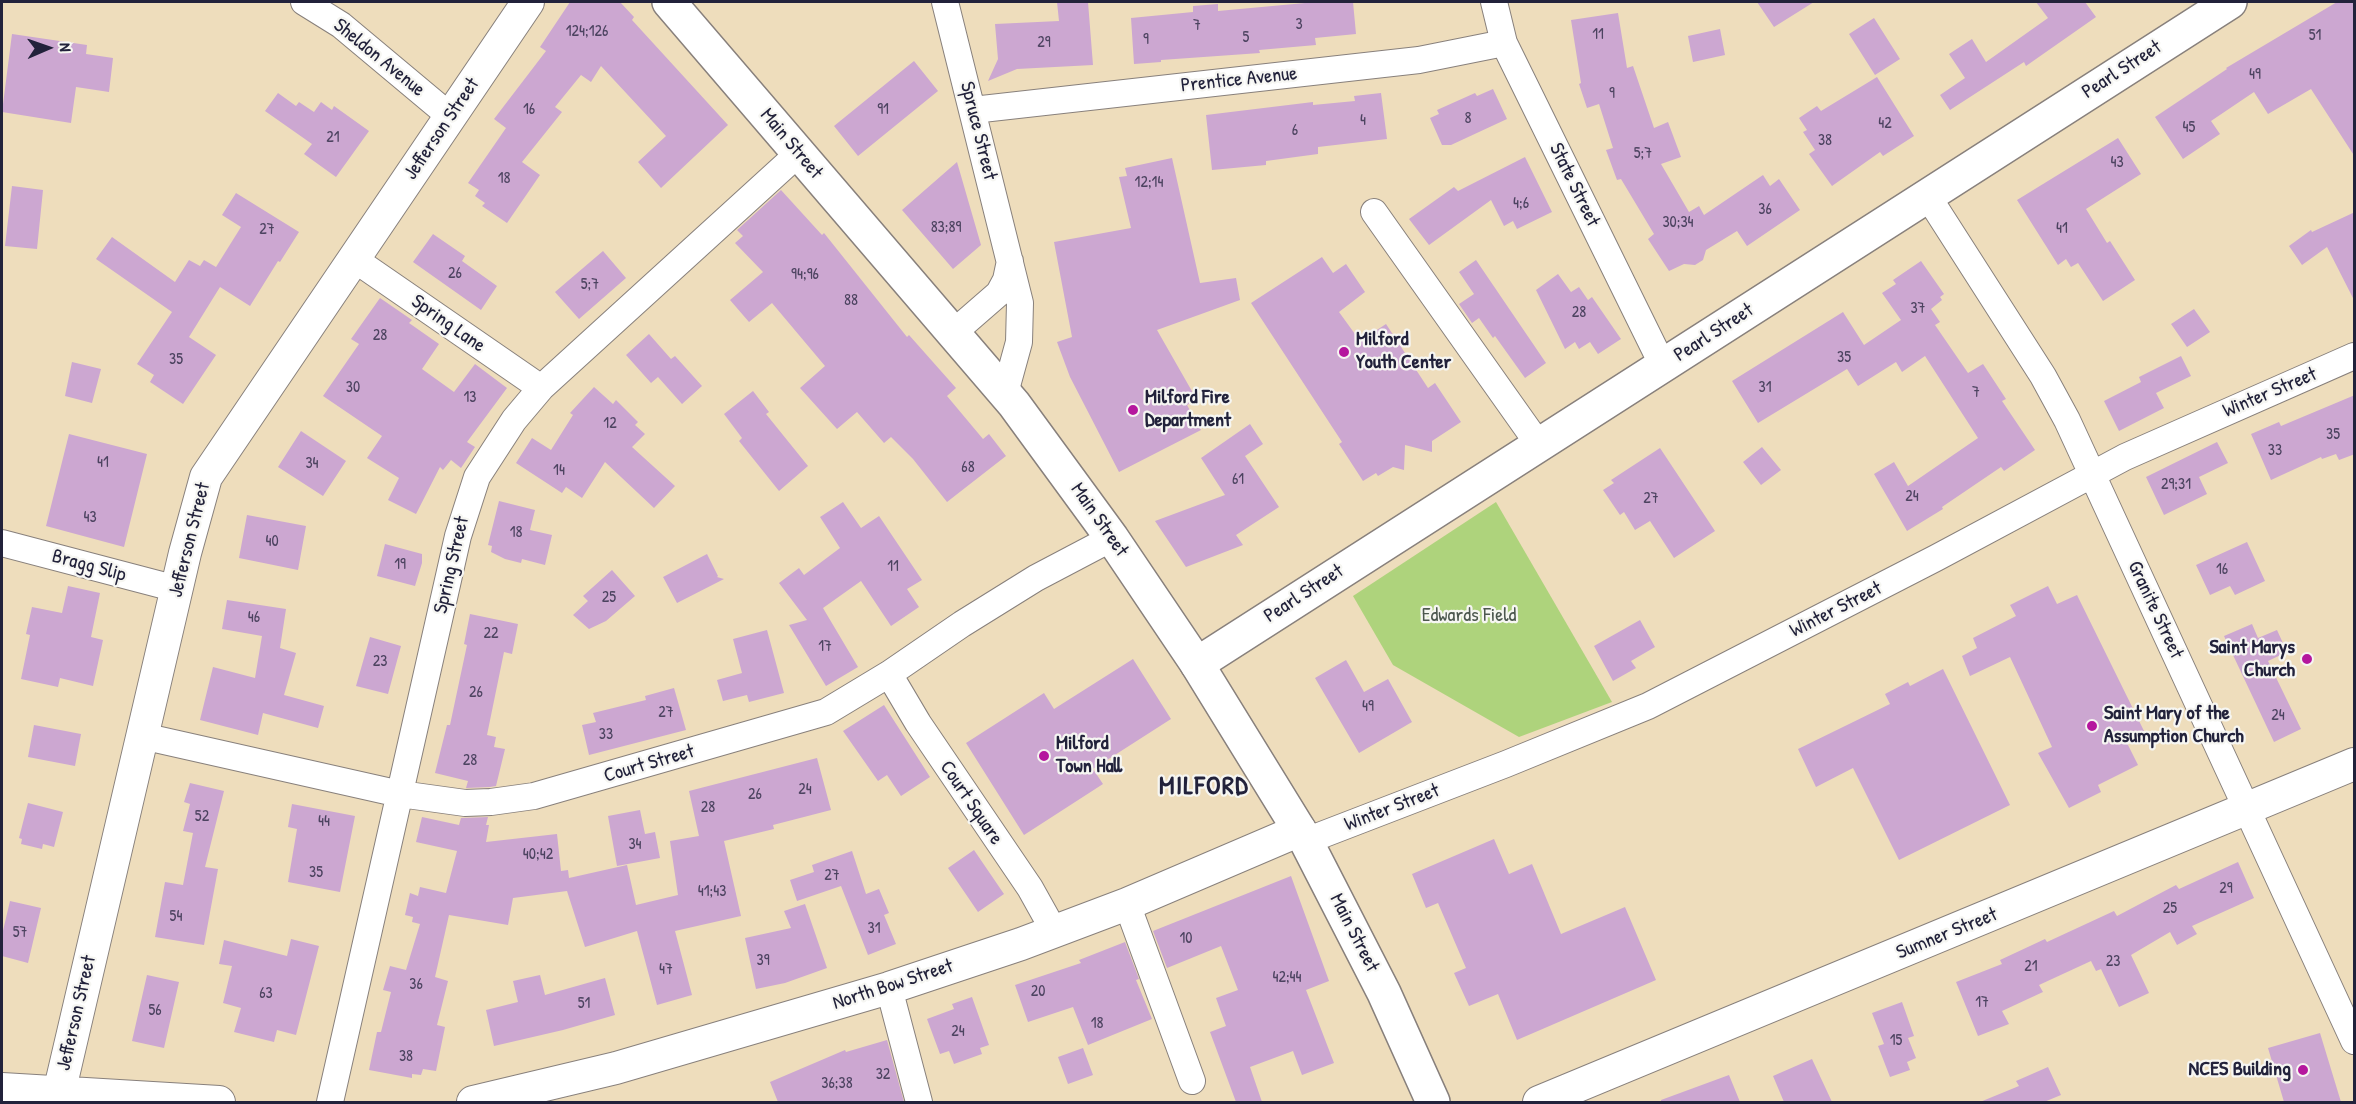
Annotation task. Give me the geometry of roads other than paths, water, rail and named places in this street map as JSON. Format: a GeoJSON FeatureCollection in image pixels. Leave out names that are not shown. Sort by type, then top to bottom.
{"type":"FeatureCollection","features":[{"type":"Feature","properties":{"kind":"main road","name":"Main Street"},"geometry":{"type":"LineString","coordinates":[[669,2],[1005,393],[1044,442],[1112,538],[1197,664],[1303,835],[1384,993],[1433,1102]]}},
{"type":"Feature","properties":{"kind":"main road","name":"Pearl Street"},"geometry":{"type":"LineString","coordinates":[[1197,664],[2230,2]]}},
{"type":"Feature","properties":{"kind":"street","name":"Sheldon Avenue"},"geometry":{"type":"LineString","coordinates":[[304,2],[341,25],[451,117]]}},
{"type":"Feature","properties":{"kind":"street","name":"Jefferson Street"},"geometry":{"type":"LineString","coordinates":[[59,1093],[199,495],[210,468],[528,2]]}},
{"type":"Feature","properties":{"kind":"street","name":"Spruce Street"},"geometry":{"type":"LineString","coordinates":[[945,2],[1018,296],[1021,322],[1019,342],[1005,393]]}},
{"type":"Feature","properties":{"kind":"street","name":"State Street"},"geometry":{"type":"LineString","coordinates":[[1494,2],[1504,43],[1663,366]]}},
{"type":"Feature","properties":{"kind":"street","name":"Prentice Avenue"},"geometry":{"type":"LineString","coordinates":[[973,110],[1419,60],[1504,43]]}},
{"type":"Feature","properties":{"kind":"street","name":"Spring Street"},"geometry":{"type":"LineString","coordinates":[[330,1102],[458,536],[477,477],[500,439],[541,388],[799,153]]}},
{"type":"Feature","properties":{"kind":"street","name":"Granite Street"},"geometry":{"type":"LineString","coordinates":[[1927,195],[2043,376],[2067,420],[2355,1041]]}},
{"type":"Feature","properties":{"kind":"street"},"geometry":{"type":"LineString","coordinates":[[1374,212],[1539,445]]}},
{"type":"Feature","properties":{"kind":"street","name":"Spring Lane"},"geometry":{"type":"LineString","coordinates":[[354,259],[541,388]]}},
{"type":"Feature","properties":{"kind":"street"},"geometry":{"type":"LineString","coordinates":[[953,333],[999,292],[1006,280],[1010,260]]}},
{"type":"Feature","properties":{"kind":"street","name":"Winter Street"},"geometry":{"type":"LineString","coordinates":[[1303,835],[1632,714],[1936,558],[2142,448],[2355,356]]}},
{"type":"Feature","properties":{"kind":"street","name":"Court Street"},"geometry":{"type":"LineString","coordinates":[[142,736],[400,794],[465,803],[534,796],[826,712],[889,674],[962,624],[1036,578],[1112,538]]}},
{"type":"Feature","properties":{"kind":"street","name":"Bragg Slip"},"geometry":{"type":"LineString","coordinates":[[2,543],[177,589]]}},
{"type":"Feature","properties":{"kind":"street","name":"Court Square"},"geometry":{"type":"LineString","coordinates":[[889,674],[924,733],[1030,888],[1053,931]]}},
{"type":"Feature","properties":{"kind":"street","name":"Sumner Street"},"geometry":{"type":"LineString","coordinates":[[1539,1102],[2355,764]]}},
{"type":"Feature","properties":{"kind":"street","name":"North Bow Street"},"geometry":{"type":"LineString","coordinates":[[473,1102],[615,1068],[889,988],[1127,904],[1303,835]]}},
{"type":"Feature","properties":{"kind":"street"},"geometry":{"type":"LineString","coordinates":[[1127,904],[1192,1081]]}},
{"type":"Feature","properties":{"kind":"street"},"geometry":{"type":"LineString","coordinates":[[889,988],[919,1102]]}},
{"type":"Feature","properties":{"kind":"street"},"geometry":{"type":"LineString","coordinates":[[2,1089],[219,1102]]}},
{"type":"Feature","properties":{"kind":"place","name":"Milford Youth Center"},"geometry":{"type":"Point","coordinates":[1344,352]}},
{"type":"Feature","properties":{"kind":"place","name":"Milford Fire Department"},"geometry":{"type":"Point","coordinates":[1133,410]}},
{"type":"Feature","properties":{"kind":"place","name":"Saint Marys Church"},"geometry":{"type":"Point","coordinates":[2307,659]}},
{"type":"Feature","properties":{"kind":"place","name":"Saint Mary of the Assumption Church"},"geometry":{"type":"Point","coordinates":[2092,726]}},
{"type":"Feature","properties":{"kind":"place","name":"Milford Town Hall"},"geometry":{"type":"Point","coordinates":[1044,756]}},
{"type":"Feature","properties":{"kind":"place","name":"NCES Building"},"geometry":{"type":"Point","coordinates":[2303,1070]}},
{"type":"Feature","properties":{"kind":"district","name":"MILFORD"},"geometry":{"type":"Point","coordinates":[1204,787]}},
{"type":"Feature","properties":{"kind":"park label","name":"Edwards Field"},"geometry":{"type":"Point","coordinates":[1469,616]}}]}
